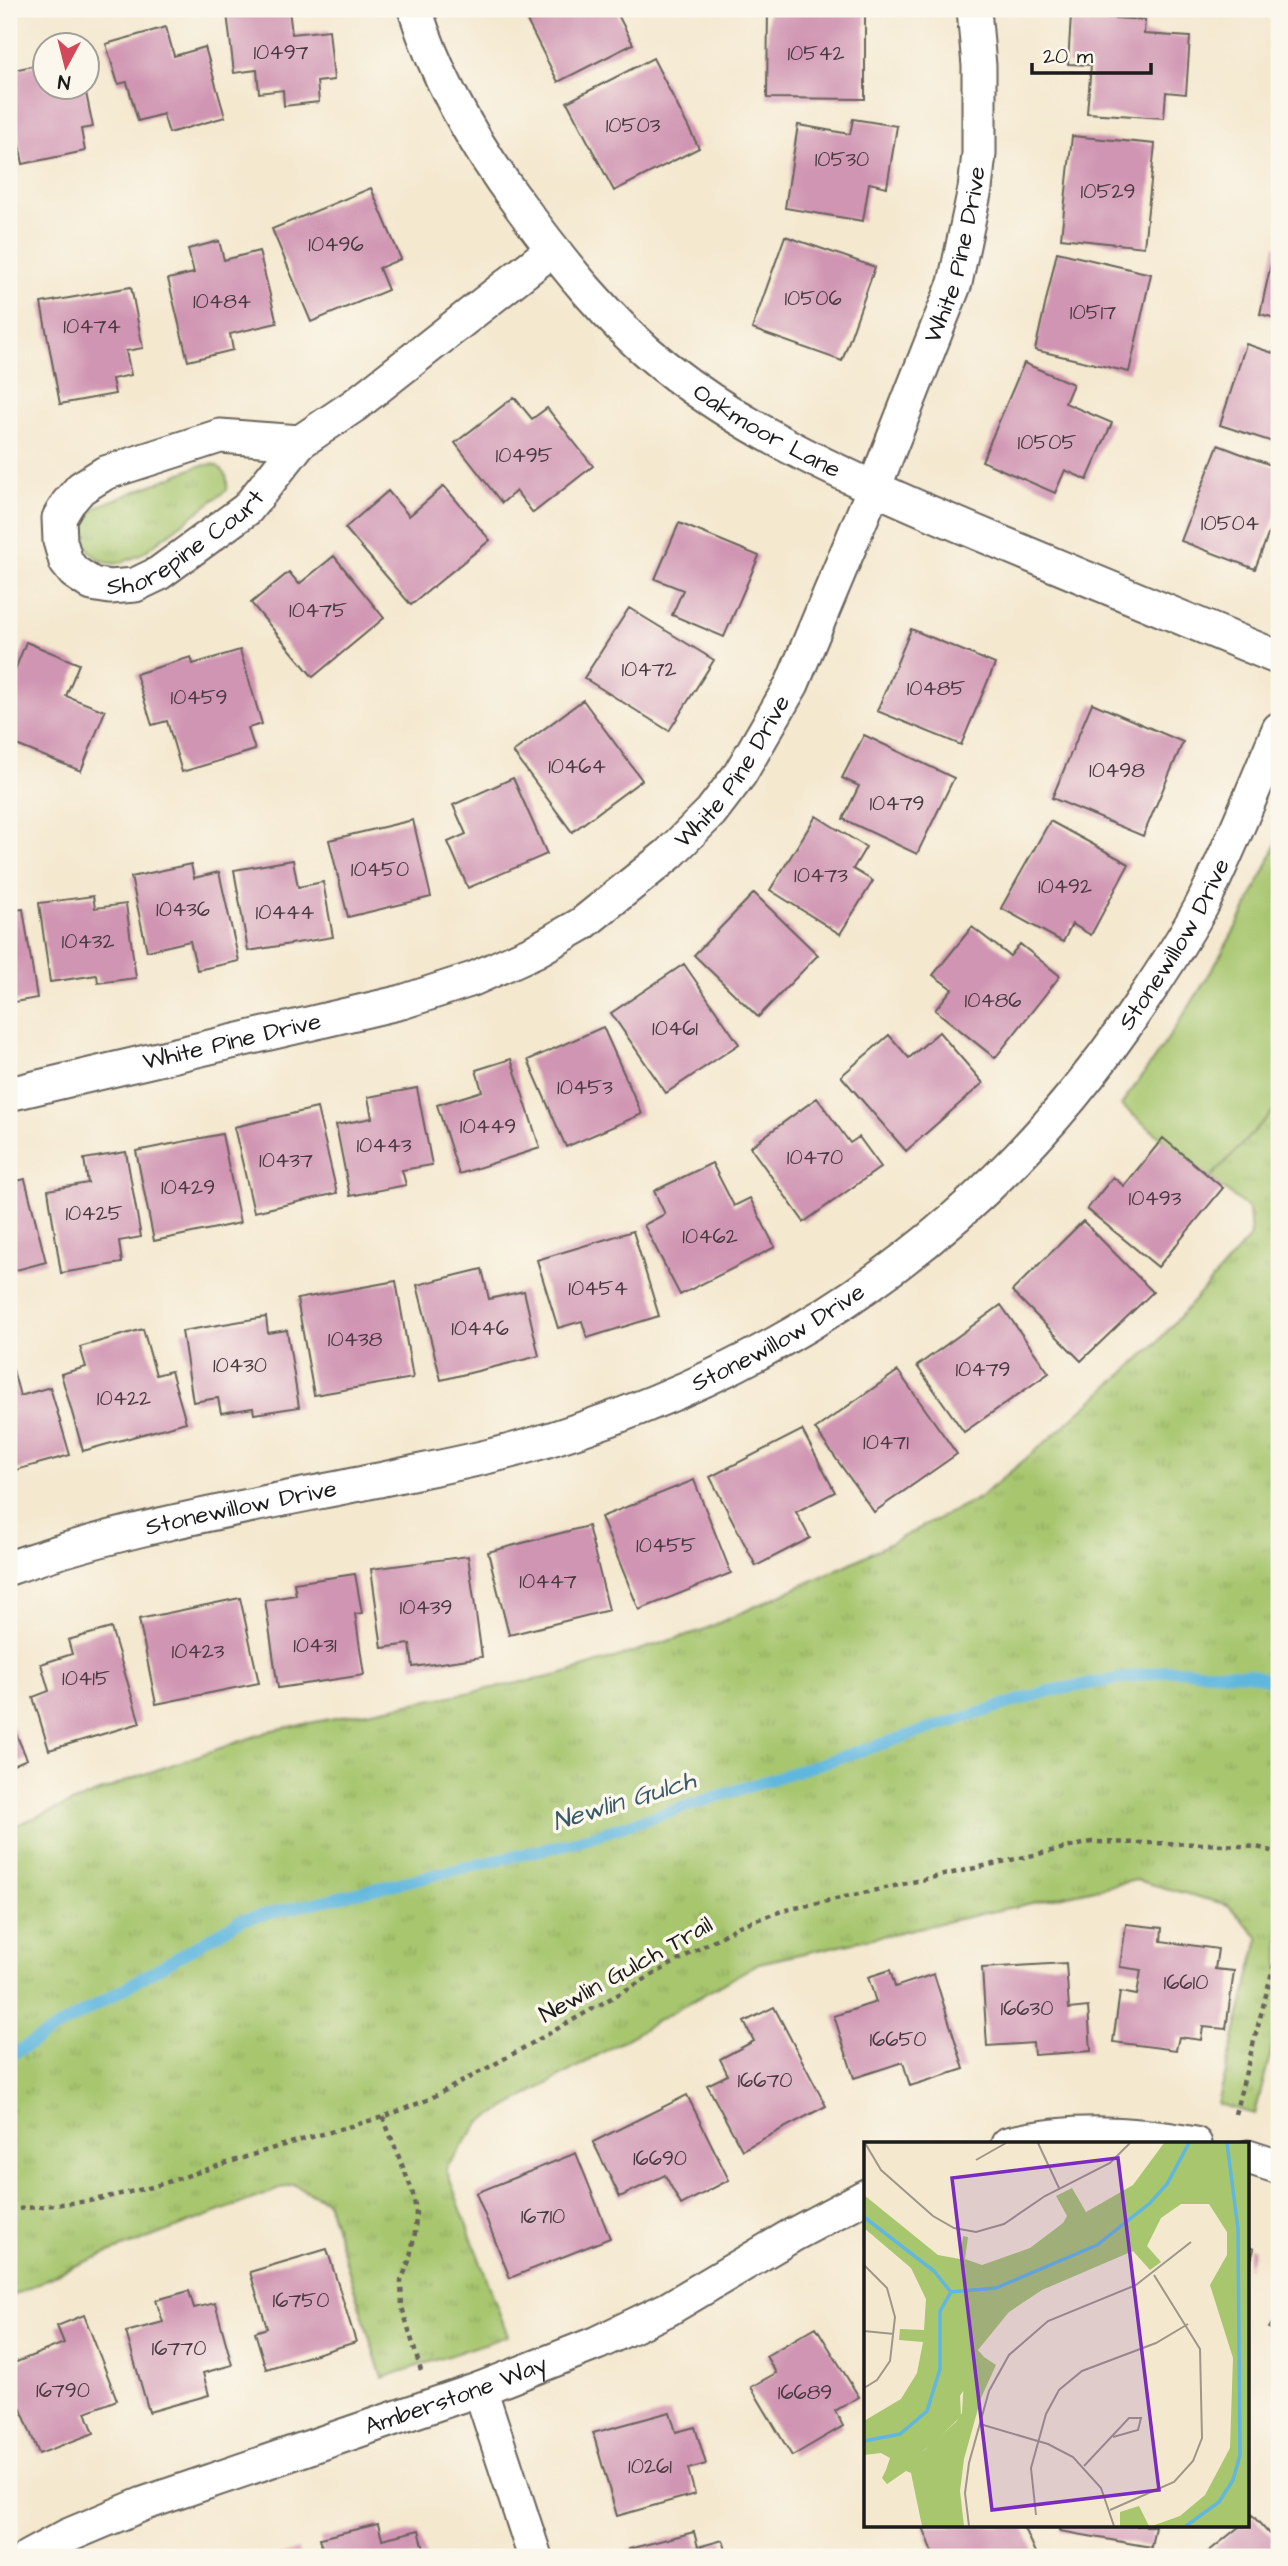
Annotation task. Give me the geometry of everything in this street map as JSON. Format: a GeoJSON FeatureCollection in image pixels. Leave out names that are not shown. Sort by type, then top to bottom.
{"type":"FeatureCollection","features":[{"type":"Feature","properties":{"kind":"street","name":"Oakmoor Lane"},"geometry":{"type":"LineString","coordinates":[[415,9],[437,69],[465,124],[497,175],[552,250],[621,328],[673,373],[766,435],[874,488],[1103,587],[1279,658]]}},
{"type":"Feature","properties":{"kind":"street","name":"White Pine Drive"},"geometry":{"type":"LineString","coordinates":[[9,1094],[402,1002],[473,979],[535,951],[582,924],[669,854],[711,812],[740,774],[792,684],[874,488],[955,283],[975,189],[979,154],[979,66],[974,9]]}},
{"type":"Feature","properties":{"kind":"street","name":"Shorepine Court"},"geometry":{"type":"LineString","coordinates":[[300,442],[220,436],[105,473],[82,488],[59,518],[60,541],[66,562],[74,572],[92,584],[110,587],[135,584],[158,574],[247,509],[300,442],[355,405],[552,250]]}},
{"type":"Feature","properties":{"kind":"street","name":"Stonewillow Drive"},"geometry":{"type":"LineString","coordinates":[[9,1568],[139,1528],[469,1461],[589,1427],[687,1389],[749,1359],[848,1299],[919,1248],[963,1211],[1014,1164],[1086,1081],[1168,963],[1199,909],[1231,843],[1279,729]]}},
{"type":"Feature","properties":{"kind":"street"},"geometry":{"type":"LineString","coordinates":[[1018,2142],[1081,2134],[1149,2137],[1182,2142]]}},
{"type":"Feature","properties":{"kind":"street"},"geometry":{"type":"LineString","coordinates":[[1250,2158],[1279,2167]]}},
{"type":"Feature","properties":{"kind":"street","name":"Amberstone Way"},"geometry":{"type":"LineString","coordinates":[[28,2557],[67,2536],[144,2504],[480,2389],[597,2343],[658,2314],[791,2236],[864,2197]]}},
{"type":"Feature","properties":{"kind":"street"},"geometry":{"type":"LineString","coordinates":[[480,2389],[535,2557]]}},
{"type":"Feature","properties":{"kind":"path","name":"Newlin Gulch Trail"},"geometry":{"type":"LineString","coordinates":[[9,2210],[89,2201],[152,2188],[279,2146],[383,2118],[427,2100],[495,2064],[739,1926],[782,1911],[1093,1843],[1206,1844],[1257,1847],[1279,1853]]}},
{"type":"Feature","properties":{"kind":"path"},"geometry":{"type":"LineString","coordinates":[[1235,2114],[1279,1945]]}},
{"type":"Feature","properties":{"kind":"path"},"geometry":{"type":"LineString","coordinates":[[383,2118],[412,2190],[416,2211],[415,2233],[401,2281],[402,2307],[421,2371]]}},
{"type":"Feature","properties":{"kind":"green space"},"geometry":{"type":"Polygon","coordinates":[[[214,464],[225,474],[227,490],[140,555],[109,563],[93,555],[88,548],[85,524],[98,507],[199,466],[214,464]]]}},
{"type":"Feature","properties":{"kind":"green space"},"geometry":{"type":"Polygon","coordinates":[[[1279,837],[1279,1105],[1210,1178],[1121,1105],[1208,976],[1246,908],[1279,837]]]}},
{"type":"Feature","properties":{"kind":"green space"},"geometry":{"type":"Polygon","coordinates":[[[1279,1105],[1279,2021],[1255,2114],[1218,2104],[1259,1938],[1228,1905],[1136,1880],[759,1963],[479,2123],[446,2169],[508,2336],[382,2378],[327,2201],[293,2184],[69,2268],[9,2298],[9,1828],[139,1776],[273,1730],[560,1675],[703,1630],[849,1564],[979,1498],[1153,1347],[1251,1236],[1249,1209],[1210,1178],[1279,1105]]]}},
{"type":"Feature","properties":{"kind":"building"},"geometry":{"type":"Polygon","coordinates":[[[289,9],[292,34],[329,30],[334,80],[317,82],[319,102],[284,106],[283,90],[259,93],[257,70],[234,73],[227,13],[289,9]]]}},
{"type":"Feature","properties":{"kind":"building"},"geometry":{"type":"Polygon","coordinates":[[[521,9],[615,9],[633,44],[558,82],[521,9]]]}},
{"type":"Feature","properties":{"kind":"building"},"geometry":{"type":"Polygon","coordinates":[[[768,9],[865,9],[865,99],[767,98],[768,9]]]}},
{"type":"Feature","properties":{"kind":"building"},"geometry":{"type":"Polygon","coordinates":[[[1071,15],[1145,20],[1144,34],[1190,37],[1186,94],[1166,92],[1164,118],[1087,113],[1091,65],[1068,64],[1071,15]]]}},
{"type":"Feature","properties":{"kind":"building"},"geometry":{"type":"Polygon","coordinates":[[[166,27],[174,56],[205,47],[225,117],[169,133],[163,114],[138,121],[127,82],[118,84],[106,44],[166,27]]]}},
{"type":"Feature","properties":{"kind":"building"},"geometry":{"type":"Polygon","coordinates":[[[653,58],[699,148],[614,191],[567,102],[653,58]]]}},
{"type":"Feature","properties":{"kind":"building"},"geometry":{"type":"Polygon","coordinates":[[[32,66],[32,102],[88,102],[93,127],[81,129],[85,151],[23,164],[14,118],[9,120],[9,71],[32,66]]]}},
{"type":"Feature","properties":{"kind":"building"},"geometry":{"type":"Polygon","coordinates":[[[853,119],[897,126],[887,187],[869,183],[863,221],[785,208],[798,125],[850,134],[853,119]]]}},
{"type":"Feature","properties":{"kind":"building"},"geometry":{"type":"Polygon","coordinates":[[[1072,136],[1155,144],[1144,247],[1061,238],[1072,136]]]}},
{"type":"Feature","properties":{"kind":"building"},"geometry":{"type":"Polygon","coordinates":[[[371,188],[401,259],[379,268],[388,290],[311,322],[272,229],[371,188]]]}},
{"type":"Feature","properties":{"kind":"building"},"geometry":{"type":"Polygon","coordinates":[[[785,236],[875,267],[842,361],[752,329],[785,236]]]}},
{"type":"Feature","properties":{"kind":"building"},"geometry":{"type":"Polygon","coordinates":[[[219,241],[224,260],[259,251],[277,323],[230,334],[233,350],[188,361],[168,279],[194,273],[188,249],[219,241]]]}},
{"type":"Feature","properties":{"kind":"building"},"geometry":{"type":"Polygon","coordinates":[[[1275,245],[1279,246],[1279,319],[1260,314],[1275,245]]]}},
{"type":"Feature","properties":{"kind":"building"},"geometry":{"type":"Polygon","coordinates":[[[1057,252],[1151,274],[1129,372],[1035,350],[1057,252]]]}},
{"type":"Feature","properties":{"kind":"building"},"geometry":{"type":"Polygon","coordinates":[[[131,287],[143,348],[126,351],[131,375],[112,379],[115,394],[60,404],[41,303],[131,287]]]}},
{"type":"Feature","properties":{"kind":"building"},"geometry":{"type":"Polygon","coordinates":[[[1246,344],[1279,355],[1279,444],[1220,425],[1246,344]]]}},
{"type":"Feature","properties":{"kind":"building"},"geometry":{"type":"Polygon","coordinates":[[[1024,363],[1073,384],[1065,403],[1112,423],[1087,480],[1065,470],[1055,493],[982,461],[1024,363]]]}},
{"type":"Feature","properties":{"kind":"building"},"geometry":{"type":"Polygon","coordinates":[[[514,397],[532,419],[547,408],[593,466],[533,513],[516,491],[502,503],[455,443],[514,397]]]}},
{"type":"Feature","properties":{"kind":"building"},"geometry":{"type":"Polygon","coordinates":[[[1218,445],[1279,468],[1279,506],[1255,569],[1181,541],[1218,445]]]}},
{"type":"Feature","properties":{"kind":"building"},"geometry":{"type":"Polygon","coordinates":[[[444,486],[490,540],[411,605],[345,528],[388,491],[409,516],[444,486]]]}},
{"type":"Feature","properties":{"kind":"building"},"geometry":{"type":"Polygon","coordinates":[[[679,523],[759,556],[724,637],[672,615],[683,590],[655,579],[679,523]]]}},
{"type":"Feature","properties":{"kind":"building"},"geometry":{"type":"Polygon","coordinates":[[[334,556],[384,618],[313,677],[251,603],[289,572],[299,584],[334,556]]]}},
{"type":"Feature","properties":{"kind":"building"},"geometry":{"type":"Polygon","coordinates":[[[629,608],[714,660],[669,731],[584,678],[629,608]]]}},
{"type":"Feature","properties":{"kind":"building"},"geometry":{"type":"Polygon","coordinates":[[[911,629],[995,664],[961,745],[877,711],[911,629]]]}},
{"type":"Feature","properties":{"kind":"building"},"geometry":{"type":"Polygon","coordinates":[[[26,642],[79,664],[66,696],[105,711],[81,771],[9,742],[9,685],[26,642]]]}},
{"type":"Feature","properties":{"kind":"building"},"geometry":{"type":"Polygon","coordinates":[[[240,650],[262,724],[248,728],[255,750],[182,772],[167,721],[152,725],[136,674],[191,657],[193,664],[240,650]]]}},
{"type":"Feature","properties":{"kind":"building"},"geometry":{"type":"Polygon","coordinates":[[[583,700],[642,780],[572,832],[513,752],[583,700]]]}},
{"type":"Feature","properties":{"kind":"building"},"geometry":{"type":"Polygon","coordinates":[[[1092,703],[1183,742],[1143,836],[1052,798],[1092,703]]]}},
{"type":"Feature","properties":{"kind":"building"},"geometry":{"type":"Polygon","coordinates":[[[864,735],[954,778],[917,854],[843,819],[859,786],[842,778],[864,735]]]}},
{"type":"Feature","properties":{"kind":"building"},"geometry":{"type":"Polygon","coordinates":[[[513,778],[547,854],[468,888],[448,842],[466,834],[453,805],[513,778]]]}},
{"type":"Feature","properties":{"kind":"building"},"geometry":{"type":"Polygon","coordinates":[[[816,816],[866,847],[853,869],[873,881],[840,934],[770,890],[816,816]]]}},
{"type":"Feature","properties":{"kind":"building"},"geometry":{"type":"Polygon","coordinates":[[[413,820],[431,897],[348,917],[329,840],[413,820]]]}},
{"type":"Feature","properties":{"kind":"building"},"geometry":{"type":"Polygon","coordinates":[[[1050,821],[1129,864],[1091,935],[1072,924],[1063,942],[1001,908],[1050,821]]]}},
{"type":"Feature","properties":{"kind":"building"},"geometry":{"type":"Polygon","coordinates":[[[293,860],[298,887],[323,882],[333,937],[248,951],[234,870],[293,860]]]}},
{"type":"Feature","properties":{"kind":"building"},"geometry":{"type":"Polygon","coordinates":[[[191,864],[194,878],[219,872],[239,961],[197,970],[190,941],[147,951],[131,877],[191,864]]]}},
{"type":"Feature","properties":{"kind":"building"},"geometry":{"type":"Polygon","coordinates":[[[754,893],[818,955],[758,1017],[694,955],[754,893]]]}},
{"type":"Feature","properties":{"kind":"building"},"geometry":{"type":"Polygon","coordinates":[[[93,896],[95,908],[126,904],[136,978],[98,983],[97,975],[50,982],[39,903],[93,896]]]}},
{"type":"Feature","properties":{"kind":"building"},"geometry":{"type":"Polygon","coordinates":[[[23,909],[37,998],[9,1003],[9,911],[23,909]]]}},
{"type":"Feature","properties":{"kind":"building"},"geometry":{"type":"Polygon","coordinates":[[[972,927],[1010,956],[1020,944],[1060,976],[995,1058],[935,1010],[952,989],[933,975],[972,927]]]}},
{"type":"Feature","properties":{"kind":"building"},"geometry":{"type":"Polygon","coordinates":[[[684,964],[739,1044],[666,1093],[611,1013],[684,964]]]}},
{"type":"Feature","properties":{"kind":"building"},"geometry":{"type":"Polygon","coordinates":[[[603,1027],[642,1114],[566,1147],[528,1060],[603,1027]]]}},
{"type":"Feature","properties":{"kind":"building"},"geometry":{"type":"Polygon","coordinates":[[[939,1032],[983,1083],[906,1151],[841,1076],[889,1035],[909,1058],[939,1032]]]}},
{"type":"Feature","properties":{"kind":"building"},"geometry":{"type":"Polygon","coordinates":[[[511,1059],[540,1148],[459,1174],[437,1105],[482,1091],[476,1070],[511,1059]]]}},
{"type":"Feature","properties":{"kind":"building"},"geometry":{"type":"Polygon","coordinates":[[[417,1088],[432,1165],[402,1170],[406,1185],[350,1196],[336,1125],[372,1118],[368,1097],[417,1088]]]}},
{"type":"Feature","properties":{"kind":"building"},"geometry":{"type":"Polygon","coordinates":[[[817,1098],[850,1143],[859,1137],[881,1167],[804,1222],[750,1147],[817,1098]]]}},
{"type":"Feature","properties":{"kind":"building"},"geometry":{"type":"Polygon","coordinates":[[[317,1108],[337,1193],[254,1212],[234,1127],[317,1108]]]}},
{"type":"Feature","properties":{"kind":"building"},"geometry":{"type":"Polygon","coordinates":[[[222,1134],[240,1223],[154,1241],[136,1151],[222,1134]]]}},
{"type":"Feature","properties":{"kind":"building"},"geometry":{"type":"Polygon","coordinates":[[[1163,1138],[1223,1188],[1158,1267],[1087,1209],[1113,1177],[1124,1186],[1163,1138]]]}},
{"type":"Feature","properties":{"kind":"building"},"geometry":{"type":"Polygon","coordinates":[[[126,1152],[141,1237],[119,1241],[122,1263],[61,1273],[48,1190],[88,1183],[84,1159],[126,1152]]]}},
{"type":"Feature","properties":{"kind":"building"},"geometry":{"type":"Polygon","coordinates":[[[712,1163],[734,1206],[750,1198],[775,1247],[680,1295],[644,1225],[665,1214],[654,1191],[712,1163]]]}},
{"type":"Feature","properties":{"kind":"building"},"geometry":{"type":"Polygon","coordinates":[[[25,1179],[46,1262],[9,1272],[9,1183],[25,1179]]]}},
{"type":"Feature","properties":{"kind":"building"},"geometry":{"type":"Polygon","coordinates":[[[1083,1221],[1153,1292],[1081,1361],[1012,1291],[1083,1221]]]}},
{"type":"Feature","properties":{"kind":"building"},"geometry":{"type":"Polygon","coordinates":[[[633,1231],[659,1316],[587,1338],[582,1321],[558,1328],[537,1260],[633,1231]]]}},
{"type":"Feature","properties":{"kind":"building"},"geometry":{"type":"Polygon","coordinates":[[[482,1269],[489,1299],[524,1291],[539,1356],[441,1380],[417,1285],[482,1269]]]}},
{"type":"Feature","properties":{"kind":"building"},"geometry":{"type":"Polygon","coordinates":[[[396,1281],[413,1378],[314,1395],[297,1299],[396,1281]]]}},
{"type":"Feature","properties":{"kind":"building"},"geometry":{"type":"Polygon","coordinates":[[[1001,1305],[1049,1373],[964,1432],[917,1366],[1001,1305]]]}},
{"type":"Feature","properties":{"kind":"building"},"geometry":{"type":"Polygon","coordinates":[[[266,1317],[268,1333],[287,1330],[299,1407],[254,1414],[253,1408],[221,1413],[218,1398],[193,1402],[182,1331],[266,1317]]]}},
{"type":"Feature","properties":{"kind":"building"},"geometry":{"type":"Polygon","coordinates":[[[143,1329],[156,1375],[171,1371],[186,1422],[83,1451],[61,1374],[86,1367],[80,1347],[143,1329]]]}},
{"type":"Feature","properties":{"kind":"building"},"geometry":{"type":"Polygon","coordinates":[[[13,1370],[20,1396],[50,1387],[70,1455],[9,1472],[9,1371],[13,1370]]]}},
{"type":"Feature","properties":{"kind":"building"},"geometry":{"type":"Polygon","coordinates":[[[898,1371],[957,1454],[874,1512],[815,1429],[898,1371]]]}},
{"type":"Feature","properties":{"kind":"building"},"geometry":{"type":"Polygon","coordinates":[[[802,1430],[835,1492],[796,1512],[810,1538],[756,1566],[710,1477],[802,1430]]]}},
{"type":"Feature","properties":{"kind":"building"},"geometry":{"type":"Polygon","coordinates":[[[694,1480],[731,1573],[639,1610],[601,1517],[694,1480]]]}},
{"type":"Feature","properties":{"kind":"building"},"geometry":{"type":"Polygon","coordinates":[[[588,1526],[609,1610],[509,1635],[488,1552],[588,1526]]]}},
{"type":"Feature","properties":{"kind":"building"},"geometry":{"type":"Polygon","coordinates":[[[468,1556],[482,1657],[413,1667],[410,1644],[382,1648],[371,1569],[468,1556]]]}},
{"type":"Feature","properties":{"kind":"building"},"geometry":{"type":"Polygon","coordinates":[[[355,1574],[362,1613],[355,1614],[364,1675],[278,1688],[265,1600],[296,1595],[294,1583],[355,1574]]]}},
{"type":"Feature","properties":{"kind":"building"},"geometry":{"type":"Polygon","coordinates":[[[240,1598],[259,1683],[156,1704],[139,1619],[240,1598]]]}},
{"type":"Feature","properties":{"kind":"building"},"geometry":{"type":"Polygon","coordinates":[[[111,1628],[140,1723],[49,1750],[33,1697],[49,1691],[41,1664],[72,1654],[68,1640],[111,1628]]]}},
{"type":"Feature","properties":{"kind":"building"},"geometry":{"type":"Polygon","coordinates":[[[9,1718],[27,1759],[9,1767],[9,1718]]]}},
{"type":"Feature","properties":{"kind":"building"},"geometry":{"type":"Polygon","coordinates":[[[1126,1924],[1162,1928],[1161,1941],[1218,1949],[1215,1969],[1234,1971],[1226,2029],[1203,2027],[1201,2040],[1179,2037],[1176,2050],[1113,2042],[1120,1992],[1137,1995],[1141,1970],[1120,1967],[1126,1924]]]}},
{"type":"Feature","properties":{"kind":"building"},"geometry":{"type":"Polygon","coordinates":[[[1066,1963],[1069,2009],[1088,2007],[1091,2051],[1034,2055],[1033,2043],[987,2046],[982,1968],[1066,1963]]]}},
{"type":"Feature","properties":{"kind":"building"},"geometry":{"type":"Polygon","coordinates":[[[890,1970],[895,1987],[934,1974],[964,2069],[910,2086],[903,2062],[854,2078],[834,2016],[876,2002],[868,1977],[890,1970]]]}},
{"type":"Feature","properties":{"kind":"building"},"geometry":{"type":"Polygon","coordinates":[[[774,2007],[826,2106],[742,2150],[707,2085],[728,2075],[720,2059],[754,2041],[744,2022],[774,2007]]]}},
{"type":"Feature","properties":{"kind":"building"},"geometry":{"type":"Polygon","coordinates":[[[687,2095],[729,2180],[681,2205],[665,2175],[620,2197],[593,2142],[687,2095]]]}},
{"type":"Feature","properties":{"kind":"building"},"geometry":{"type":"Polygon","coordinates":[[[576,2153],[610,2238],[510,2278],[476,2193],[576,2153]]]}},
{"type":"Feature","properties":{"kind":"building"},"geometry":{"type":"Polygon","coordinates":[[[1250,2248],[1254,2249],[1250,2264],[1250,2248]]]}},
{"type":"Feature","properties":{"kind":"building"},"geometry":{"type":"Polygon","coordinates":[[[327,2249],[356,2342],[266,2369],[255,2332],[267,2328],[250,2272],[327,2249]]]}},
{"type":"Feature","properties":{"kind":"building"},"geometry":{"type":"Polygon","coordinates":[[[189,2291],[194,2308],[215,2303],[232,2365],[203,2373],[209,2395],[149,2412],[126,2332],[163,2322],[156,2300],[189,2291]]]}},
{"type":"Feature","properties":{"kind":"building"},"geometry":{"type":"Polygon","coordinates":[[[1279,2313],[1279,2335],[1269,2328],[1279,2313]]]}},
{"type":"Feature","properties":{"kind":"building"},"geometry":{"type":"Polygon","coordinates":[[[84,2315],[117,2400],[86,2412],[94,2433],[39,2454],[9,2379],[9,2365],[64,2343],[57,2326],[84,2315]]]}},
{"type":"Feature","properties":{"kind":"building"},"geometry":{"type":"Polygon","coordinates":[[[816,2327],[859,2397],[835,2411],[843,2426],[792,2456],[751,2387],[776,2373],[766,2356],[816,2327]]]}},
{"type":"Feature","properties":{"kind":"building"},"geometry":{"type":"Polygon","coordinates":[[[670,2412],[676,2432],[695,2427],[706,2464],[688,2469],[695,2494],[617,2516],[593,2433],[670,2412]]]}},
{"type":"Feature","properties":{"kind":"building"},"geometry":{"type":"Polygon","coordinates":[[[1252,2515],[1271,2536],[1279,2529],[1279,2557],[1202,2557],[1238,2528],[1250,2528],[1252,2515]]]}},
{"type":"Feature","properties":{"kind":"building"},"geometry":{"type":"Polygon","coordinates":[[[378,2524],[382,2539],[419,2530],[426,2557],[324,2557],[320,2538],[378,2524]]]}},
{"type":"Feature","properties":{"kind":"building"},"geometry":{"type":"Polygon","coordinates":[[[923,2528],[1024,2528],[1037,2557],[935,2557],[923,2528]]]}},
{"type":"Feature","properties":{"kind":"building"},"geometry":{"type":"Polygon","coordinates":[[[1061,2528],[1155,2528],[1151,2547],[1060,2531],[1061,2528]]]}},
{"type":"Feature","properties":{"kind":"building"},"geometry":{"type":"Polygon","coordinates":[[[694,2532],[698,2547],[723,2540],[728,2557],[631,2557],[629,2549],[694,2532]]]}},
{"type":"Feature","properties":{"kind":"building"},"geometry":{"type":"Polygon","coordinates":[[[298,2550],[300,2557],[274,2557],[298,2550]]]}},
{"type":"Feature","properties":{"kind":"waterway","name":"Newlin Gulch"},"geometry":{"type":"LineString","coordinates":[[9,2056],[241,1920],[571,1843],[1049,1691],[1171,1670],[1248,1674],[1279,1683]]}}]}
